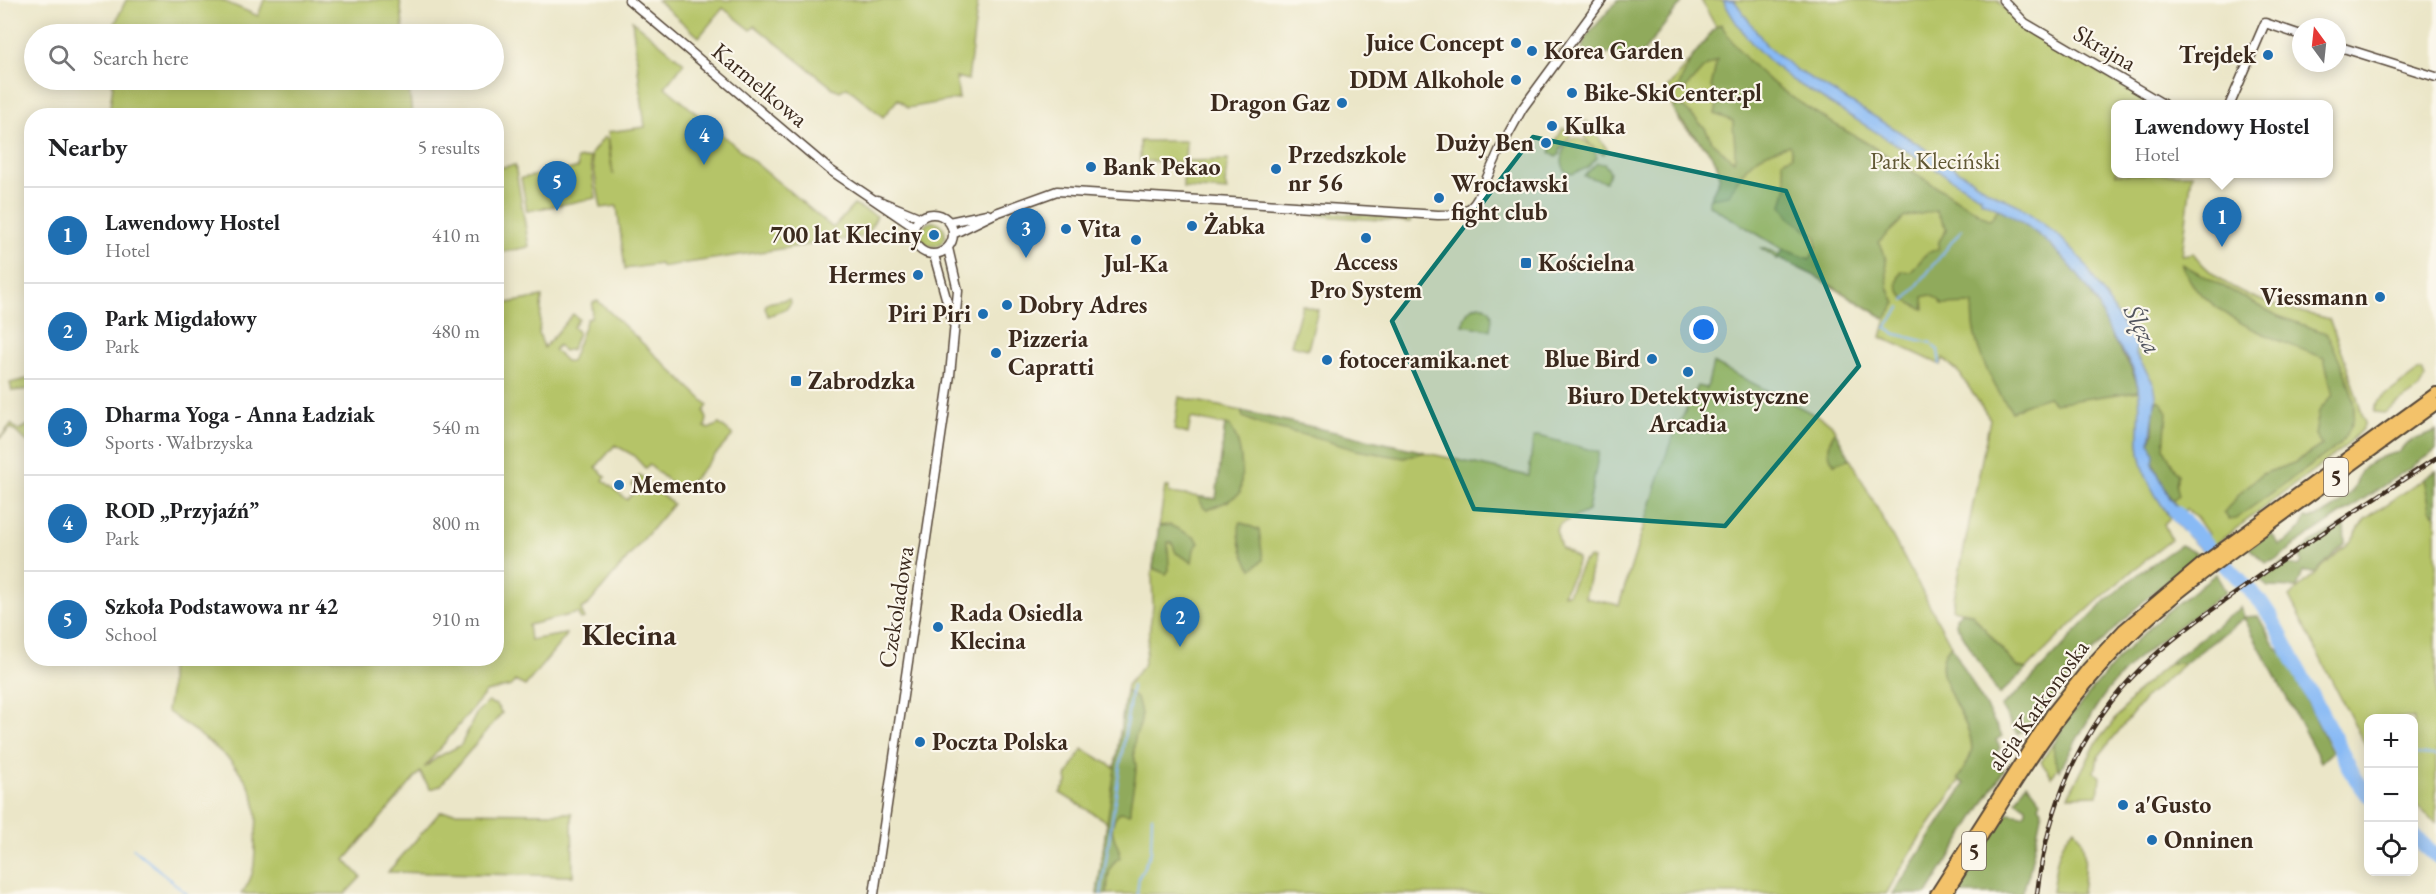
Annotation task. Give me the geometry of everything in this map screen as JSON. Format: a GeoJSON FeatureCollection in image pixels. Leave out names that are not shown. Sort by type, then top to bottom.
{"type":"FeatureCollection","features":[{"type":"Feature","properties":{"kind":"main road","name":"5"},"geometry":{"type":"LineString","coordinates":[[2233,546],[2436,393]]}},
{"type":"Feature","properties":{"kind":"main road","name":"5"},"geometry":{"type":"LineString","coordinates":[[2233,546],[2436,404]]}},
{"type":"Feature","properties":{"kind":"main road","name":"aleja Karkonoska"},"geometry":{"type":"LineString","coordinates":[[1936,894],[2000,793],[2049,725],[2127,639],[2203,568],[2233,546]]}},
{"type":"Feature","properties":{"kind":"main road","name":"aleja Karkonoska"},"geometry":{"type":"LineString","coordinates":[[1946,894],[2002,807],[2049,725]]}},
{"type":"Feature","properties":{"kind":"street","name":"Karmelkowa"},"geometry":{"type":"LineString","coordinates":[[629,0],[830,170],[914,227]]}},
{"type":"Feature","properties":{"kind":"street"},"geometry":{"type":"LineString","coordinates":[[953,234],[996,213],[1050,192],[1074,190],[1438,215],[1464,213],[1474,205],[1478,198],[1499,151],[1522,109],[1602,0]]}},
{"type":"Feature","properties":{"kind":"street","name":"Skrajna"},"geometry":{"type":"LineString","coordinates":[[2003,0],[2025,23],[2155,100]]}},
{"type":"Feature","properties":{"kind":"street"},"geometry":{"type":"LineString","coordinates":[[2232,100],[2265,23],[2292,32]]}},
{"type":"Feature","properties":{"kind":"street"},"geometry":{"type":"LineString","coordinates":[[2346,49],[2436,77]]}},
{"type":"Feature","properties":{"kind":"street","name":"Karmelkowa"},"geometry":{"type":"LineString","coordinates":[[868,197],[921,218]]}},
{"type":"Feature","properties":{"kind":"street"},"geometry":{"type":"LineString","coordinates":[[950,222],[996,213]]}},
{"type":"Feature","properties":{"kind":"street"},"geometry":{"type":"LineString","coordinates":[[933,214],[950,222],[953,234],[948,248],[934,255],[925,253],[918,247],[914,239],[914,227],[921,218],[933,214]]}},
{"type":"Feature","properties":{"kind":"street","name":"Czekoladowa"},"geometry":{"type":"LineString","coordinates":[[874,894],[950,375],[958,291],[948,248]]}},
{"type":"Feature","properties":{"kind":"street","name":"Czekoladowa"},"geometry":{"type":"LineString","coordinates":[[934,255],[953,325]]}},
{"type":"Feature","properties":{"kind":"highlighted area"},"geometry":{"type":"Polygon","coordinates":[[[1533,137],[1786,191],[1859,366],[1725,526],[1474,509],[1392,321],[1533,137]]]}},
{"type":"Feature","properties":{"kind":"green space"},"geometry":{"type":"Polygon","coordinates":[[[126,0],[221,0],[258,16],[264,0],[400,0],[403,24],[115,24],[126,0]]]}},
{"type":"Feature","properties":{"kind":"green space"},"geometry":{"type":"Polygon","coordinates":[[[657,0],[978,0],[968,80],[956,77],[959,99],[908,108],[898,99],[883,117],[847,87],[840,91],[833,88],[755,26],[751,30],[723,8],[699,37],[657,0]]]}},
{"type":"Feature","properties":{"kind":"green space"},"geometry":{"type":"Polygon","coordinates":[[[1618,0],[1684,0],[1634,64],[1616,53],[1587,55],[1582,48],[1586,37],[1618,0]]]}},
{"type":"Feature","properties":{"kind":"green space","name":"Park Kleciński"},"geometry":{"type":"Polygon","coordinates":[[[1701,0],[1997,0],[2017,22],[2042,39],[2147,100],[2111,100],[2111,178],[2192,178],[2182,255],[2193,253],[2221,280],[2255,298],[2329,319],[2365,423],[2363,428],[2347,445],[2214,545],[2207,538],[2208,534],[2197,518],[2186,509],[2182,513],[2170,498],[2152,419],[2156,396],[2139,390],[2139,441],[2142,462],[2154,491],[2170,518],[2164,524],[2171,540],[2096,602],[2027,669],[2017,667],[1971,613],[1952,609],[1990,419],[1960,374],[1943,358],[1941,365],[1881,337],[1886,319],[1815,276],[1780,259],[1777,260],[1761,248],[1766,248],[1779,255],[1782,249],[1709,205],[1709,200],[1720,177],[1715,157],[1680,122],[1668,98],[1663,94],[1716,27],[1701,0]]]}},
{"type":"Feature","properties":{"kind":"green space"},"geometry":{"type":"Polygon","coordinates":[[[632,20],[684,63],[665,87],[833,228],[854,205],[877,216],[866,236],[661,267],[660,264],[625,269],[617,206],[601,208],[591,154],[604,137],[607,139],[613,175],[608,132],[645,127],[632,20]]]}},
{"type":"Feature","properties":{"kind":"green space"},"geometry":{"type":"Polygon","coordinates":[[[1721,24],[1749,62],[1766,78],[1804,106],[1990,220],[1999,208],[2042,237],[2067,261],[2088,289],[2131,369],[2139,391],[2054,403],[2048,397],[2023,405],[2012,412],[1983,361],[1974,332],[1973,304],[1943,305],[1930,295],[1923,297],[1924,309],[1906,299],[1899,289],[1898,277],[1902,271],[1911,272],[1927,253],[1938,249],[1939,241],[1947,229],[1936,211],[1905,217],[1879,242],[1885,258],[1891,295],[1896,303],[1886,319],[1815,276],[1780,259],[1777,260],[1782,249],[1810,259],[1816,248],[1816,237],[1790,218],[1782,205],[1787,187],[1782,161],[1792,156],[1790,145],[1767,153],[1752,162],[1729,195],[1710,198],[1718,181],[1717,166],[1707,149],[1673,109],[1680,104],[1705,128],[1713,143],[1734,161],[1733,121],[1715,114],[1718,99],[1711,87],[1717,60],[1704,68],[1683,91],[1678,88],[1691,59],[1716,27],[1721,24]]]}},
{"type":"Feature","properties":{"kind":"green space"},"geometry":{"type":"Polygon","coordinates":[[[112,90],[409,90],[411,108],[110,108],[112,90]]]}},
{"type":"Feature","properties":{"kind":"green space"},"geometry":{"type":"Polygon","coordinates":[[[1586,121],[1608,150],[1603,154],[1587,141],[1584,132],[1586,121]]]}},
{"type":"Feature","properties":{"kind":"green space"},"geometry":{"type":"Polygon","coordinates":[[[1563,128],[1571,132],[1571,135],[1556,157],[1550,152],[1563,128]]]}},
{"type":"Feature","properties":{"kind":"green space"},"geometry":{"type":"Polygon","coordinates":[[[1572,138],[1580,139],[1588,144],[1594,150],[1597,158],[1587,168],[1572,174],[1565,171],[1562,158],[1564,149],[1572,138]]]}},
{"type":"Feature","properties":{"kind":"green space"},"geometry":{"type":"Polygon","coordinates":[[[1140,141],[1186,141],[1185,161],[1228,160],[1225,184],[1227,191],[1183,188],[1184,162],[1140,161],[1140,141]]]}},
{"type":"Feature","properties":{"kind":"green space"},"geometry":{"type":"Polygon","coordinates":[[[590,157],[596,198],[527,211],[521,178],[578,168],[577,159],[590,157]]]}},
{"type":"Feature","properties":{"kind":"green space"},"geometry":{"type":"Polygon","coordinates":[[[1597,163],[1604,164],[1610,171],[1605,182],[1584,176],[1597,163]]]}},
{"type":"Feature","properties":{"kind":"green space"},"geometry":{"type":"Polygon","coordinates":[[[515,165],[529,247],[504,252],[504,167],[515,165]]]}},
{"type":"Feature","properties":{"kind":"green space"},"geometry":{"type":"Polygon","coordinates":[[[1319,212],[1409,218],[1411,220],[1410,222],[1319,216],[1319,212]]]}},
{"type":"Feature","properties":{"kind":"green space"},"geometry":{"type":"Polygon","coordinates":[[[933,222],[938,223],[944,229],[944,239],[938,245],[933,246],[928,245],[922,239],[921,234],[922,229],[928,223],[933,222]]]}},
{"type":"Feature","properties":{"kind":"green space"},"geometry":{"type":"Polygon","coordinates":[[[2182,264],[2278,316],[2326,333],[2352,395],[2353,419],[2349,431],[2339,445],[2235,519],[2229,520],[2224,512],[2244,489],[2262,474],[2294,463],[2322,445],[2315,435],[2319,411],[2333,395],[2324,358],[2271,337],[2221,310],[2193,285],[2182,264]]]}},
{"type":"Feature","properties":{"kind":"green space"},"geometry":{"type":"Polygon","coordinates":[[[542,297],[539,333],[544,348],[573,314],[579,319],[573,327],[578,332],[572,349],[564,351],[558,345],[554,350],[566,361],[571,362],[587,319],[591,317],[593,302],[598,301],[708,405],[704,411],[707,419],[705,427],[709,429],[719,424],[733,435],[682,492],[649,465],[645,468],[633,455],[615,445],[596,467],[606,477],[603,480],[627,500],[636,489],[632,485],[640,475],[646,480],[642,485],[649,491],[656,490],[673,504],[589,604],[581,609],[584,618],[580,619],[578,613],[528,625],[530,640],[566,634],[566,636],[525,686],[515,681],[511,686],[486,692],[424,768],[438,757],[461,745],[477,712],[488,702],[496,705],[502,713],[440,786],[430,789],[420,772],[345,860],[361,877],[345,894],[241,894],[252,875],[254,863],[257,817],[252,793],[244,778],[222,752],[167,711],[170,666],[504,666],[504,304],[542,297]]]}},
{"type":"Feature","properties":{"kind":"green space"},"geometry":{"type":"Polygon","coordinates":[[[789,299],[791,303],[786,309],[768,316],[765,307],[767,303],[789,299]]]}},
{"type":"Feature","properties":{"kind":"green space"},"geometry":{"type":"Polygon","coordinates":[[[1302,305],[1318,310],[1308,349],[1291,345],[1302,305]]]}},
{"type":"Feature","properties":{"kind":"green space"},"geometry":{"type":"Polygon","coordinates":[[[1479,305],[1490,310],[1492,321],[1490,330],[1463,325],[1468,312],[1479,305]]]}},
{"type":"Feature","properties":{"kind":"green space"},"geometry":{"type":"Polygon","coordinates":[[[1713,363],[1831,423],[1835,431],[1829,443],[1834,464],[1850,458],[1951,645],[1944,657],[1943,670],[1946,684],[1967,727],[1971,741],[1971,754],[1958,779],[1960,781],[1915,845],[1886,894],[1097,894],[1107,822],[1060,793],[1067,783],[1066,777],[1083,749],[1115,768],[1127,685],[1143,666],[1146,653],[1153,606],[1152,574],[1165,487],[1169,487],[1169,493],[1217,499],[1225,425],[1191,418],[1188,434],[1174,430],[1179,397],[1529,476],[1533,438],[1539,436],[1599,452],[1588,511],[1560,524],[1556,530],[1561,548],[1578,558],[1574,573],[1563,594],[1568,594],[1583,562],[1590,558],[1593,559],[1585,598],[1619,605],[1669,446],[1697,386],[1707,388],[1713,363]]]}},
{"type":"Feature","properties":{"kind":"green space"},"geometry":{"type":"Polygon","coordinates":[[[2422,371],[2425,378],[2419,389],[2384,413],[2374,412],[2378,401],[2417,372],[2422,371]]]}},
{"type":"Feature","properties":{"kind":"green space"},"geometry":{"type":"Polygon","coordinates":[[[24,380],[24,390],[12,391],[10,383],[24,380]]]}},
{"type":"Feature","properties":{"kind":"green space"},"geometry":{"type":"Polygon","coordinates":[[[2157,400],[2162,402],[2167,411],[2164,449],[2178,474],[2176,484],[2179,495],[2172,500],[2152,457],[2150,441],[2153,433],[2153,412],[2157,400]]]}},
{"type":"Feature","properties":{"kind":"green space"},"geometry":{"type":"Polygon","coordinates":[[[1241,411],[1425,452],[1404,458],[1356,450],[1259,424],[1243,417],[1241,411]]]}},
{"type":"Feature","properties":{"kind":"green space"},"geometry":{"type":"Polygon","coordinates":[[[11,424],[18,430],[24,427],[24,439],[11,428],[0,438],[11,424]]]}},
{"type":"Feature","properties":{"kind":"green space"},"geometry":{"type":"Polygon","coordinates":[[[1225,425],[1230,426],[1240,450],[1242,476],[1240,493],[1207,510],[1198,497],[1216,499],[1225,425]]]}},
{"type":"Feature","properties":{"kind":"green space"},"geometry":{"type":"Polygon","coordinates":[[[1835,431],[1850,458],[1834,464],[1829,448],[1835,431]]]}},
{"type":"Feature","properties":{"kind":"green space"},"geometry":{"type":"Polygon","coordinates":[[[2436,431],[2436,450],[2291,548],[2279,559],[2266,563],[2249,548],[2268,535],[2273,536],[2280,545],[2293,537],[2299,531],[2305,517],[2311,518],[2324,514],[2343,500],[2354,489],[2360,472],[2370,463],[2400,452],[2412,440],[2436,431]]]}},
{"type":"Feature","properties":{"kind":"green space"},"geometry":{"type":"Polygon","coordinates":[[[2436,471],[2436,823],[2418,807],[2418,714],[2364,714],[2364,743],[2289,597],[2351,541],[2365,519],[2436,471]]]}},
{"type":"Feature","properties":{"kind":"green space"},"geometry":{"type":"Polygon","coordinates":[[[2436,471],[2436,515],[2430,509],[2424,479],[2436,471]]]}},
{"type":"Feature","properties":{"kind":"green space"},"geometry":{"type":"Polygon","coordinates":[[[1240,522],[1259,530],[1263,560],[1252,569],[1241,546],[1240,522]]]}},
{"type":"Feature","properties":{"kind":"green space"},"geometry":{"type":"Polygon","coordinates":[[[2344,524],[2345,543],[2316,572],[2303,572],[2297,588],[2268,587],[2261,581],[2263,576],[2284,563],[2299,566],[2302,562],[2300,553],[2311,543],[2344,524]]]}},
{"type":"Feature","properties":{"kind":"green space"},"geometry":{"type":"Polygon","coordinates":[[[1170,525],[1196,538],[1199,543],[1194,549],[1192,562],[1176,553],[1172,543],[1168,542],[1169,570],[1166,574],[1153,568],[1159,526],[1170,525]]]}},
{"type":"Feature","properties":{"kind":"green space"},"geometry":{"type":"Polygon","coordinates":[[[2180,545],[2200,555],[2131,613],[2069,678],[2031,725],[2017,734],[2001,707],[2030,681],[2109,598],[2180,545]]]}},
{"type":"Feature","properties":{"kind":"green space"},"geometry":{"type":"Polygon","coordinates":[[[2216,574],[2226,592],[2148,649],[2120,676],[2082,729],[2060,770],[2055,761],[2053,746],[2065,723],[2122,654],[2164,614],[2216,574]]]}},
{"type":"Feature","properties":{"kind":"green space"},"geometry":{"type":"Polygon","coordinates":[[[2241,607],[2244,617],[2258,616],[2274,645],[2285,656],[2332,752],[2321,762],[2244,618],[2185,663],[2169,663],[2241,607]]]}},
{"type":"Feature","properties":{"kind":"green space"},"geometry":{"type":"Polygon","coordinates":[[[1962,612],[1971,613],[2017,667],[2027,669],[1999,695],[1956,624],[1956,617],[1962,612]]]}},
{"type":"Feature","properties":{"kind":"green space"},"geometry":{"type":"Polygon","coordinates":[[[1951,645],[2002,736],[1996,740],[2000,748],[1993,757],[2004,770],[1927,894],[1893,894],[1965,784],[1958,779],[1971,754],[1971,741],[1946,684],[1943,670],[1944,657],[1951,645]]]}},
{"type":"Feature","properties":{"kind":"green space"},"geometry":{"type":"Polygon","coordinates":[[[2169,663],[2185,663],[2145,698],[2098,757],[2095,772],[2100,777],[2098,795],[2068,796],[2097,742],[2139,690],[2169,663]]]}},
{"type":"Feature","properties":{"kind":"green space"},"geometry":{"type":"Polygon","coordinates":[[[1126,691],[1137,699],[1141,716],[1134,751],[1136,773],[1130,814],[1120,812],[1113,825],[1112,831],[1120,857],[1110,869],[1107,894],[1097,894],[1126,691]]]}},
{"type":"Feature","properties":{"kind":"green space"},"geometry":{"type":"Polygon","coordinates":[[[2053,743],[2072,745],[2052,777],[2041,762],[2053,743]]]}},
{"type":"Feature","properties":{"kind":"green space"},"geometry":{"type":"Polygon","coordinates":[[[2027,783],[2041,801],[2039,806],[2042,810],[2029,873],[2022,894],[1955,894],[2008,813],[2023,815],[2026,812],[2026,807],[2016,800],[2027,783]]]}},
{"type":"Feature","properties":{"kind":"green space"},"geometry":{"type":"Polygon","coordinates":[[[440,812],[572,813],[573,876],[388,872],[440,812]]]}},
{"type":"Feature","properties":{"kind":"green space"},"geometry":{"type":"Polygon","coordinates":[[[2075,828],[2084,851],[2082,894],[2052,892],[2061,849],[2064,841],[2075,828]]]}},
{"type":"Feature","properties":{"kind":"water"},"geometry":{"type":"Polygon","coordinates":[[[1723,0],[1734,0],[1767,46],[1795,69],[1895,129],[1989,191],[2018,205],[2059,236],[2083,261],[2131,338],[2137,342],[2135,353],[2154,384],[2156,396],[2150,443],[2154,455],[2153,464],[2170,498],[2192,524],[2183,531],[2153,491],[2143,468],[2141,456],[2139,393],[2133,370],[2110,332],[2097,303],[2061,255],[2032,229],[1980,200],[1981,197],[1792,80],[1753,44],[1737,24],[1723,0]]]}},
{"type":"Feature","properties":{"kind":"water"},"geometry":{"type":"Polygon","coordinates":[[[2197,528],[2214,545],[2204,553],[2187,535],[2197,528]]]}},
{"type":"Feature","properties":{"kind":"waterway"},"geometry":{"type":"LineString","coordinates":[[1905,301],[1962,229]]}},
{"type":"Feature","properties":{"kind":"waterway"},"geometry":{"type":"LineString","coordinates":[[1901,307],[1885,328],[1896,334],[1931,343]]}},
{"type":"Feature","properties":{"kind":"waterway"},"geometry":{"type":"LineString","coordinates":[[1933,346],[1938,350],[1940,364]]}},
{"type":"Feature","properties":{"kind":"waterway","name":"Ślęza"},"geometry":{"type":"LineString","coordinates":[[2176,513],[2261,602],[2356,779],[2364,790]]}},
{"type":"Feature","properties":{"kind":"waterway"},"geometry":{"type":"LineString","coordinates":[[1101,894],[1132,686]]}},
{"type":"Feature","properties":{"kind":"waterway","name":"Ślęza"},"geometry":{"type":"LineString","coordinates":[[2342,753],[2351,753]]}},
{"type":"Feature","properties":{"kind":"waterway"},"geometry":{"type":"LineString","coordinates":[[2418,754],[2436,755]]}},
{"type":"Feature","properties":{"kind":"waterway"},"geometry":{"type":"LineString","coordinates":[[1137,894],[1139,877],[1151,852],[1152,816]]}},
{"type":"Feature","properties":{"kind":"waterway","name":"Ślęza"},"geometry":{"type":"LineString","coordinates":[[2418,840],[2436,856]]}},
{"type":"Feature","properties":{"kind":"waterway"},"geometry":{"type":"LineString","coordinates":[[133,848],[187,894]]}},
{"type":"Feature","properties":{"kind":"railway"},"geometry":{"type":"LineString","coordinates":[[2037,894],[2042,862],[2058,800],[2084,743],[2120,691],[2142,667],[2178,635],[2315,538],[2436,458]]}},
{"type":"Feature","properties":{"kind":"place","name":"Juice Concept"},"geometry":{"type":"Point","coordinates":[1516,43]}},
{"type":"Feature","properties":{"kind":"place","name":"Korea Garden"},"geometry":{"type":"Point","coordinates":[1532,51]}},
{"type":"Feature","properties":{"kind":"place","name":"Trejdek"},"geometry":{"type":"Point","coordinates":[2268,55]}},
{"type":"Feature","properties":{"kind":"place","name":"DDM Alkohole"},"geometry":{"type":"Point","coordinates":[1516,80]}},
{"type":"Feature","properties":{"kind":"place","name":"Bike-SkiCenter.pl"},"geometry":{"type":"Point","coordinates":[1572,93]}},
{"type":"Feature","properties":{"kind":"place","name":"Dragon Gaz"},"geometry":{"type":"Point","coordinates":[1342,103]}},
{"type":"Feature","properties":{"kind":"place","name":"Kulka"},"geometry":{"type":"Point","coordinates":[1552,126]}},
{"type":"Feature","properties":{"kind":"place","name":"Duży Ben"},"geometry":{"type":"Point","coordinates":[1546,143]}},
{"type":"Feature","properties":{"kind":"place","name":"ROD „Przyjaźń”"},"geometry":{"type":"Point","coordinates":[704,165]}},
{"type":"Feature","properties":{"kind":"place","name":"Bank Pekao"},"geometry":{"type":"Point","coordinates":[1091,167]}},
{"type":"Feature","properties":{"kind":"place","name":"Przedszkole nr 56"},"geometry":{"type":"Point","coordinates":[1276,169]}},
{"type":"Feature","properties":{"kind":"place","name":"Wrocławski fight club"},"geometry":{"type":"Point","coordinates":[1439,198]}},
{"type":"Feature","properties":{"kind":"place","name":"Szkoła Podstawowa nr 42"},"geometry":{"type":"Point","coordinates":[557,211]}},
{"type":"Feature","properties":{"kind":"place","name":"Żabka"},"geometry":{"type":"Point","coordinates":[1192,226]}},
{"type":"Feature","properties":{"kind":"place","name":"Vita"},"geometry":{"type":"Point","coordinates":[1066,229]}},
{"type":"Feature","properties":{"kind":"place","name":"700 lat Kleciny"},"geometry":{"type":"Point","coordinates":[934,235]}},
{"type":"Feature","properties":{"kind":"place","name":"Access Pro System"},"geometry":{"type":"Point","coordinates":[1366,238]}},
{"type":"Feature","properties":{"kind":"place","name":"Jul-Ka"},"geometry":{"type":"Point","coordinates":[1136,240]}},
{"type":"Feature","properties":{"kind":"place","name":"Lawendowy Hostel"},"geometry":{"type":"Point","coordinates":[2222,247]}},
{"type":"Feature","properties":{"kind":"place","name":"Dharma Yoga - Anna Ładziak"},"geometry":{"type":"Point","coordinates":[1026,258]}},
{"type":"Feature","properties":{"kind":"place","name":"Kościelna"},"geometry":{"type":"Point","coordinates":[1526,263]}},
{"type":"Feature","properties":{"kind":"place","name":"Hermes"},"geometry":{"type":"Point","coordinates":[918,275]}},
{"type":"Feature","properties":{"kind":"place","name":"Viessmann"},"geometry":{"type":"Point","coordinates":[2380,297]}},
{"type":"Feature","properties":{"kind":"place","name":"Dobry Adres"},"geometry":{"type":"Point","coordinates":[1007,305]}},
{"type":"Feature","properties":{"kind":"place","name":"Piri Piri"},"geometry":{"type":"Point","coordinates":[983,314]}},
{"type":"Feature","properties":{"kind":"place","name":"Pizzeria Capratti"},"geometry":{"type":"Point","coordinates":[996,353]}},
{"type":"Feature","properties":{"kind":"place","name":"Blue Bird"},"geometry":{"type":"Point","coordinates":[1652,359]}},
{"type":"Feature","properties":{"kind":"place","name":"fotoceramika.net"},"geometry":{"type":"Point","coordinates":[1327,360]}},
{"type":"Feature","properties":{"kind":"place","name":"Biuro Detektywistyczne Arcadia"},"geometry":{"type":"Point","coordinates":[1688,372]}},
{"type":"Feature","properties":{"kind":"place","name":"Zabrodzka"},"geometry":{"type":"Point","coordinates":[796,381]}},
{"type":"Feature","properties":{"kind":"place","name":"Memento"},"geometry":{"type":"Point","coordinates":[619,485]}},
{"type":"Feature","properties":{"kind":"place","name":"Rada Osiedla Klecina"},"geometry":{"type":"Point","coordinates":[938,627]}},
{"type":"Feature","properties":{"kind":"place","name":"Park Migdałowy"},"geometry":{"type":"Point","coordinates":[1180,647]}},
{"type":"Feature","properties":{"kind":"place","name":"Poczta Polska"},"geometry":{"type":"Point","coordinates":[920,742]}},
{"type":"Feature","properties":{"kind":"place","name":"a'Gusto"},"geometry":{"type":"Point","coordinates":[2123,805]}},
{"type":"Feature","properties":{"kind":"place","name":"Onninen"},"geometry":{"type":"Point","coordinates":[2152,840]}},
{"type":"Feature","properties":{"kind":"district","name":"Klecina"},"geometry":{"type":"Point","coordinates":[629,635]}}]}
